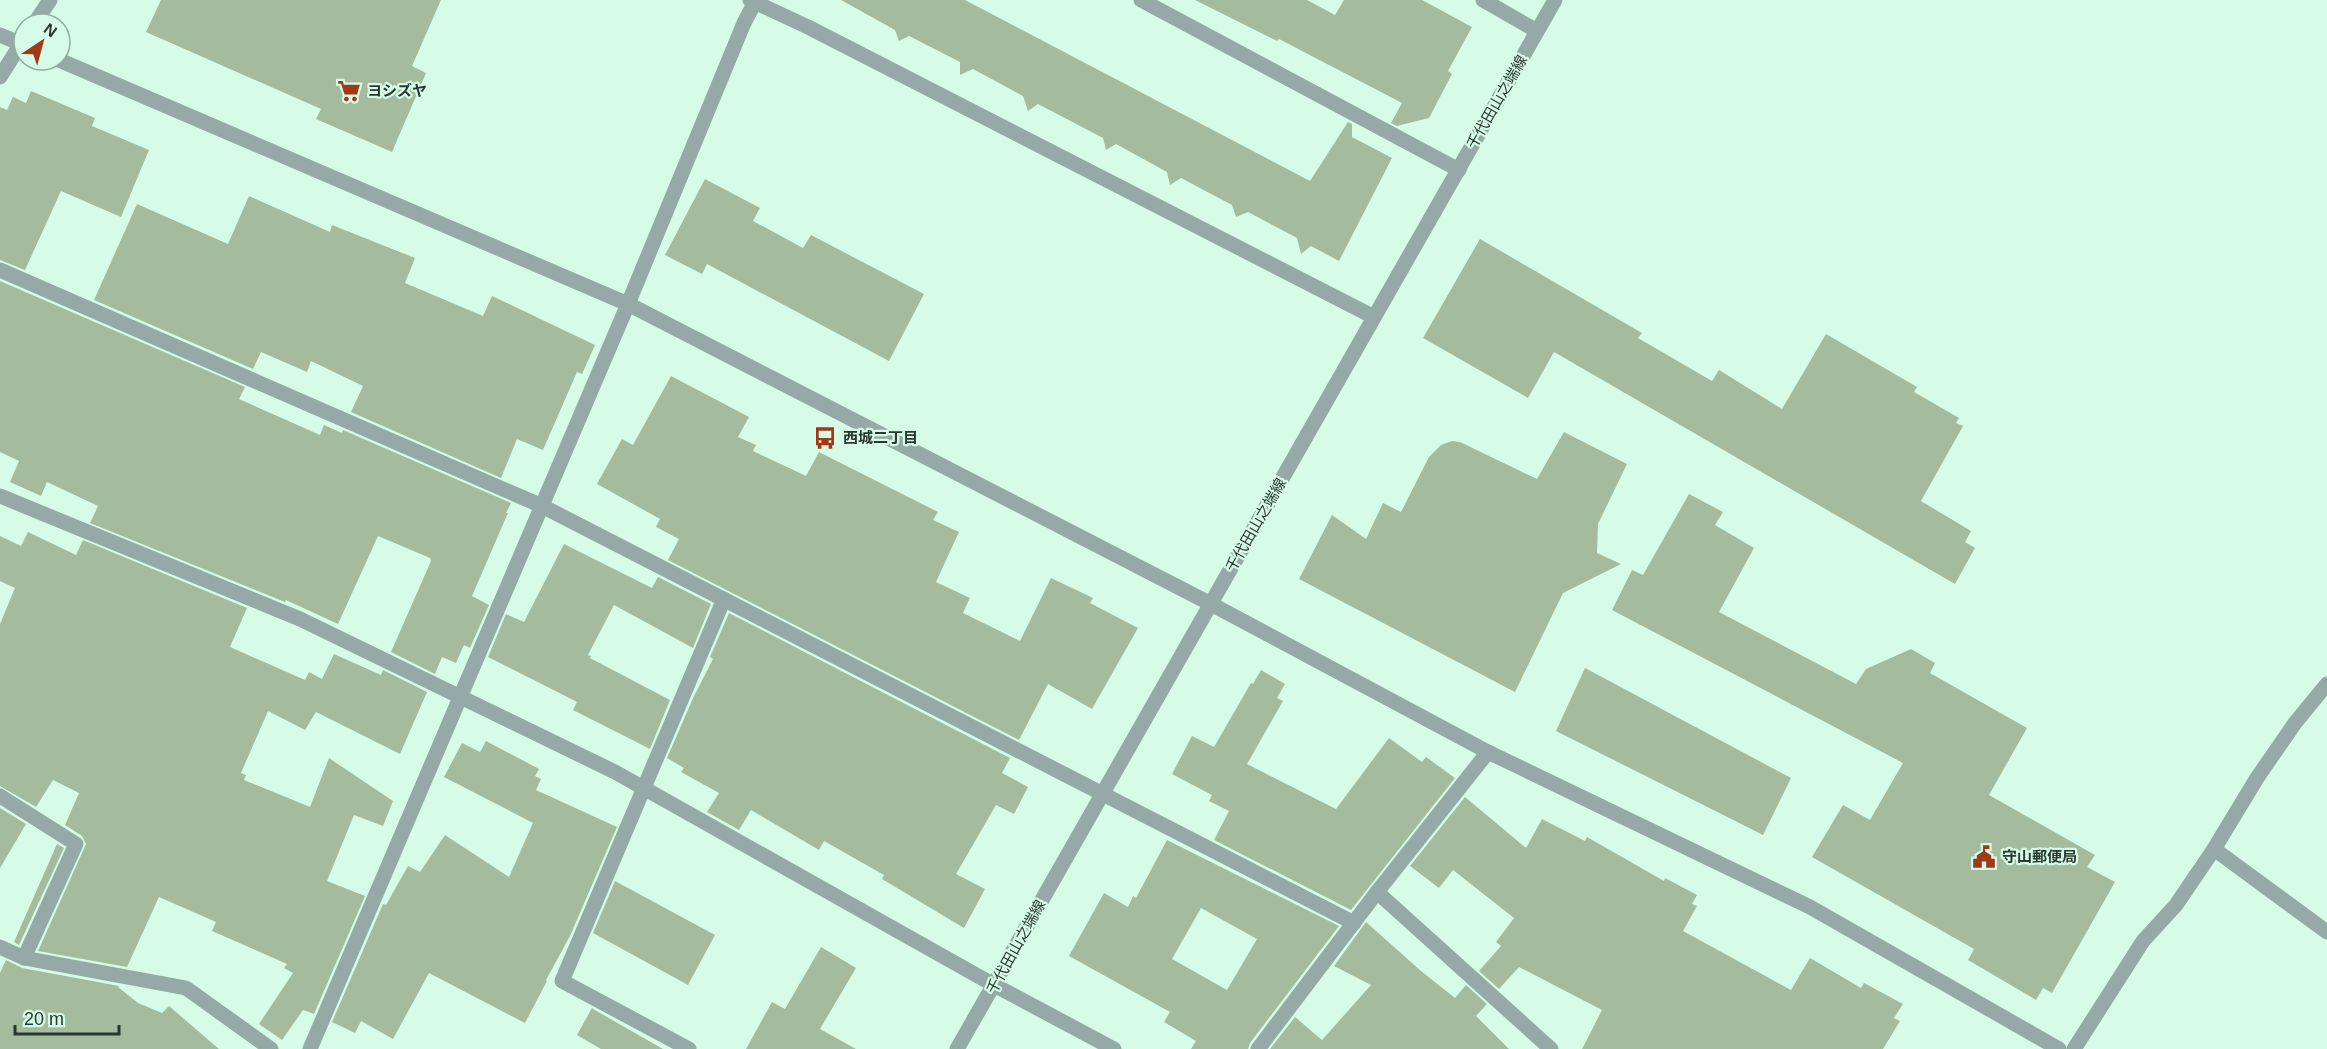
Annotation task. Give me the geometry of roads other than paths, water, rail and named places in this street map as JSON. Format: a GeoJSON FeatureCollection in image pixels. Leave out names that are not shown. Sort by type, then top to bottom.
{"type":"FeatureCollection","features":[{"type":"Feature","properties":{"kind":"street"},"geometry":{"type":"LineString","coordinates":[[1141,0],[1459,170]]}},
{"type":"Feature","properties":{"kind":"street"},"geometry":{"type":"LineString","coordinates":[[1482,0],[1537,31]]}},
{"type":"Feature","properties":{"kind":"street","name":"千代田山之端線"},"geometry":{"type":"LineString","coordinates":[[957,1049],[1555,0]]}},
{"type":"Feature","properties":{"kind":"street"},"geometry":{"type":"LineString","coordinates":[[310,1049],[543,506],[754,1],[1374,318]]}},
{"type":"Feature","properties":{"kind":"street"},"geometry":{"type":"LineString","coordinates":[[0,77],[12,59]]}},
{"type":"Feature","properties":{"kind":"street"},"geometry":{"type":"LineString","coordinates":[[72,66],[628,304],[1211,604],[1488,752],[1810,907],[2059,1049]]}},
{"type":"Feature","properties":{"kind":"street"},"geometry":{"type":"LineString","coordinates":[[0,270],[543,506],[1354,922]]}},
{"type":"Feature","properties":{"kind":"street"},"geometry":{"type":"LineString","coordinates":[[0,496],[300,619],[461,696],[644,787],[994,985],[1114,1049]]}},
{"type":"Feature","properties":{"kind":"street"},"geometry":{"type":"LineString","coordinates":[[689,1049],[562,981],[724,599]]}},
{"type":"Feature","properties":{"kind":"street"},"geometry":{"type":"LineString","coordinates":[[2074,1049],[2143,941],[2176,905],[2214,849],[2257,778],[2295,723],[2327,684]]}},
{"type":"Feature","properties":{"kind":"street"},"geometry":{"type":"LineString","coordinates":[[1258,1049],[1377,892],[1488,752]]}},
{"type":"Feature","properties":{"kind":"street"},"geometry":{"type":"LineString","coordinates":[[0,796],[76,844],[24,958]]}},
{"type":"Feature","properties":{"kind":"street"},"geometry":{"type":"LineString","coordinates":[[2214,849],[2327,932]]}},
{"type":"Feature","properties":{"kind":"street"},"geometry":{"type":"LineString","coordinates":[[1377,892],[1551,1049]]}},
{"type":"Feature","properties":{"kind":"street"},"geometry":{"type":"LineString","coordinates":[[0,947],[24,958],[186,988],[270,1049]]}},
{"type":"Feature","properties":{"kind":"place","name":"ヨシズヤ"},"geometry":{"type":"Point","coordinates":[349,91]}},
{"type":"Feature","properties":{"kind":"place","name":"西城二丁目"},"geometry":{"type":"Point","coordinates":[825,438]}},
{"type":"Feature","properties":{"kind":"place","name":"守山郵便局"},"geometry":{"type":"Point","coordinates":[1984,857]}}]}
